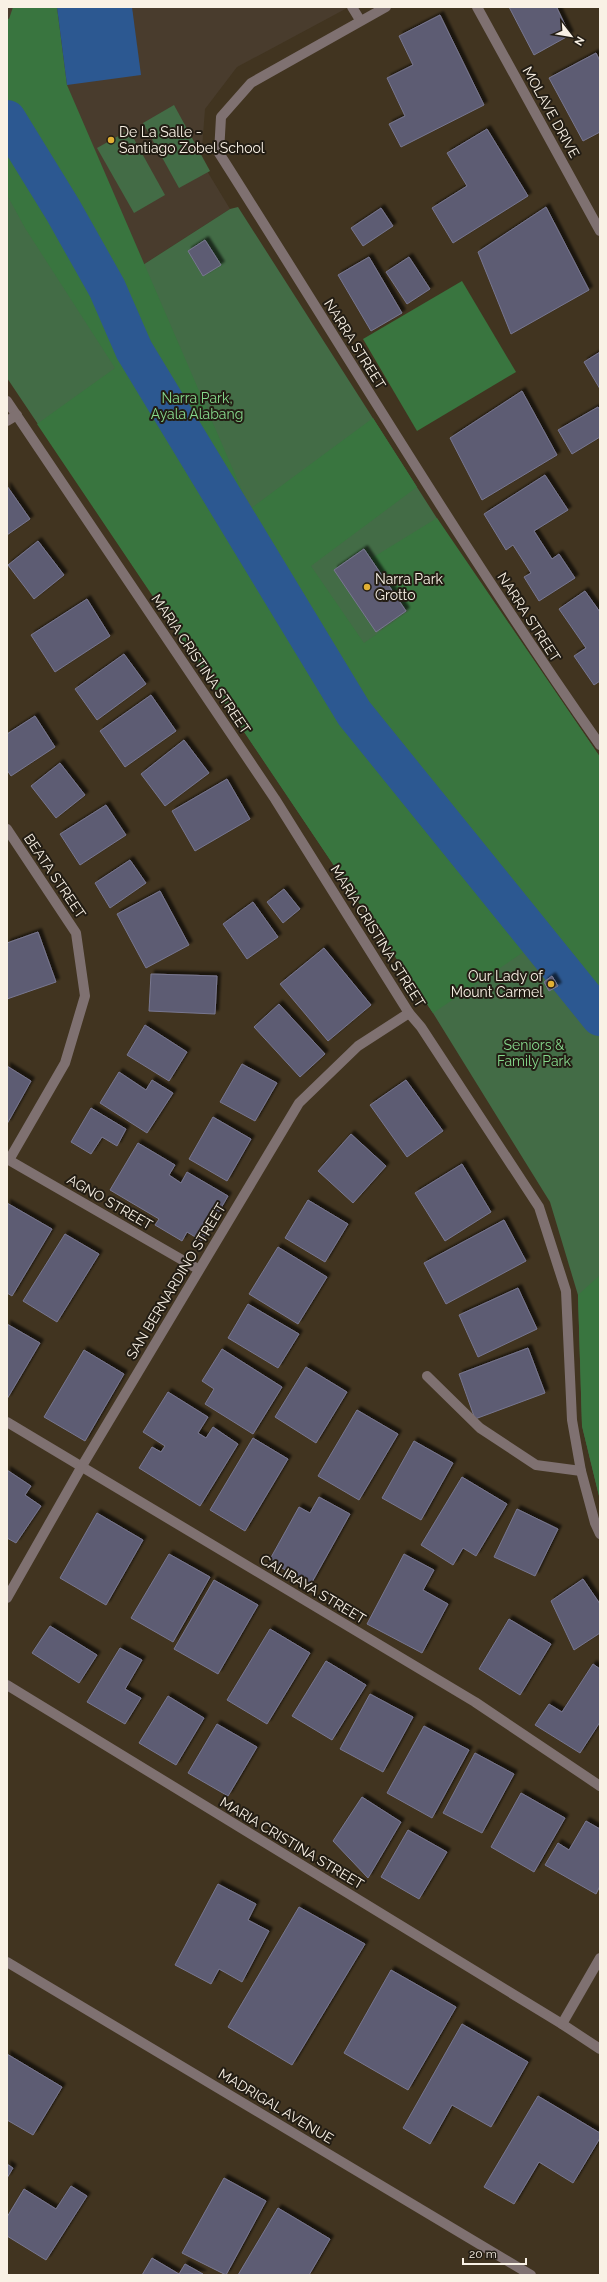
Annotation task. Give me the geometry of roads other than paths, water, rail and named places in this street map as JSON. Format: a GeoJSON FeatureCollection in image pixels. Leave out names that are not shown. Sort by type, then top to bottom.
{"type":"FeatureCollection","features":[{"type":"Feature","properties":{"kind":"street"},"geometry":{"type":"LineString","coordinates":[[352,7],[360,20]]}},
{"type":"Feature","properties":{"kind":"street","name":"NARRA STREET"},"geometry":{"type":"LineString","coordinates":[[386,7],[360,20],[251,83],[221,117],[219,153],[450,524],[551,676],[600,745]]}},
{"type":"Feature","properties":{"kind":"street","name":"MOLAVE DRIVE"},"geometry":{"type":"LineString","coordinates":[[477,7],[600,231]]}},
{"type":"Feature","properties":{"kind":"street","name":"MARIA CRISTINA STREET"},"geometry":{"type":"LineString","coordinates":[[7,401],[275,799],[409,1013],[421,1027],[538,1207],[566,1291],[572,1420],[581,1471],[595,1523],[600,1534]]}},
{"type":"Feature","properties":{"kind":"street"},"geometry":{"type":"LineString","coordinates":[[7,421],[17,415]]}},
{"type":"Feature","properties":{"kind":"street","name":"BEATA STREET"},"geometry":{"type":"LineString","coordinates":[[7,829],[76,933],[85,996],[65,1063],[8,1160]]}},
{"type":"Feature","properties":{"kind":"street","name":"SAN BERNARDINO STREET"},"geometry":{"type":"LineString","coordinates":[[7,1598],[82,1466],[198,1269],[299,1103],[358,1046],[409,1013]]}},
{"type":"Feature","properties":{"kind":"street","name":"AGNO STREET"},"geometry":{"type":"LineString","coordinates":[[8,1160],[198,1269]]}},
{"type":"Feature","properties":{"kind":"street"},"geometry":{"type":"LineString","coordinates":[[427,1376],[480,1428],[536,1465],[581,1471]]}},
{"type":"Feature","properties":{"kind":"street","name":"CALIRAYA STREET"},"geometry":{"type":"LineString","coordinates":[[7,1422],[475,1702],[600,1786]]}},
{"type":"Feature","properties":{"kind":"street","name":"MARIA CRISTINA STREET"},"geometry":{"type":"LineString","coordinates":[[7,1685],[562,2024],[600,2049]]}},
{"type":"Feature","properties":{"kind":"street"},"geometry":{"type":"LineString","coordinates":[[562,2024],[600,1958]]}},
{"type":"Feature","properties":{"kind":"street","name":"MADRIGAL AVENUE"},"geometry":{"type":"LineString","coordinates":[[7,1962],[531,2275]]}},
{"type":"Feature","properties":{"kind":"water"},"geometry":{"type":"Polygon","coordinates":[[[57,7],[132,7],[141,75],[67,85],[57,7]]]}},
{"type":"Feature","properties":{"kind":"waterway"},"geometry":{"type":"LineString","coordinates":[[7,119],[63,210],[107,288],[134,350],[354,713],[600,1017]]}},
{"type":"Feature","properties":{"kind":"place","name":"De La Salle - Santiago Zobel School"},"geometry":{"type":"Point","coordinates":[111,140]}},
{"type":"Feature","properties":{"kind":"place","name":"Narra Park Grotto"},"geometry":{"type":"Point","coordinates":[367,587]}},
{"type":"Feature","properties":{"kind":"place","name":"Our Lady of Mount Carmel"},"geometry":{"type":"Point","coordinates":[551,984]}},
{"type":"Feature","properties":{"kind":"park label","name":"Narra Park, Ayala Alabang"},"geometry":{"type":"Point","coordinates":[197,406]}},
{"type":"Feature","properties":{"kind":"park label","name":"Seniors & Family Park"},"geometry":{"type":"Point","coordinates":[534,1054]}}]}
